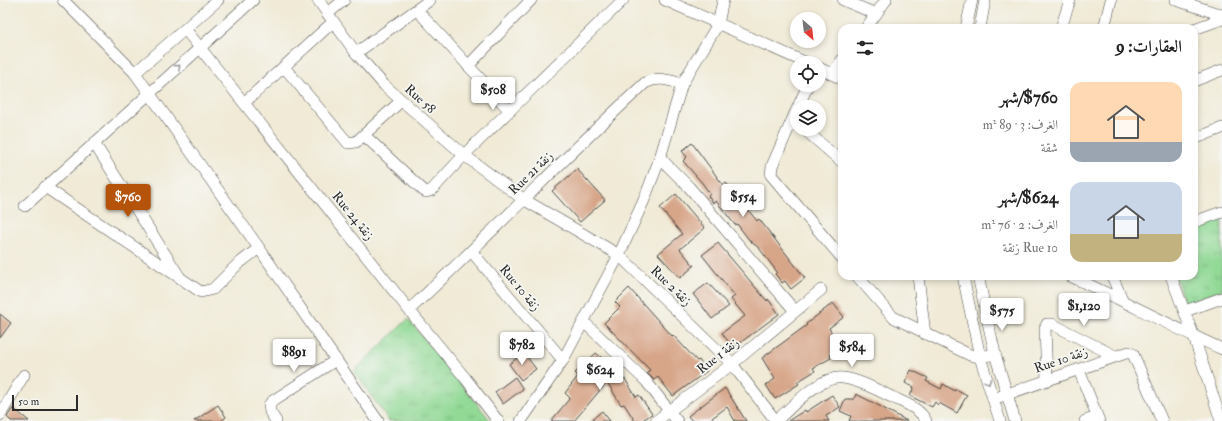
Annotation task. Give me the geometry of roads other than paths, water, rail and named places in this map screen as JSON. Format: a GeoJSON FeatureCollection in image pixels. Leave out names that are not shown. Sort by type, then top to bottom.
{"type":"FeatureCollection","features":[{"type":"Feature","properties":{"kind":"street"},"geometry":{"type":"LineString","coordinates":[[63,0],[135,73],[336,360],[372,419]]}},
{"type":"Feature","properties":{"kind":"street"},"geometry":{"type":"LineString","coordinates":[[135,73],[218,0]]}},
{"type":"Feature","properties":{"kind":"street"},"geometry":{"type":"LineString","coordinates":[[25,206],[253,0]]}},
{"type":"Feature","properties":{"kind":"street","name":"Rue 58"},"geometry":{"type":"LineString","coordinates":[[318,0],[356,53],[384,85],[464,155],[523,199]]}},
{"type":"Feature","properties":{"kind":"street"},"geometry":{"type":"LineString","coordinates":[[244,103],[284,66],[330,18],[344,0]]}},
{"type":"Feature","properties":{"kind":"street"},"geometry":{"type":"LineString","coordinates":[[356,53],[430,0]]}},
{"type":"Feature","properties":{"kind":"street"},"geometry":{"type":"LineString","coordinates":[[468,66],[531,0]]}},
{"type":"Feature","properties":{"kind":"street"},"geometry":{"type":"LineString","coordinates":[[364,135],[426,192],[432,190],[464,155],[623,0]]}},
{"type":"Feature","properties":{"kind":"street"},"geometry":{"type":"LineString","coordinates":[[665,0],[790,56]]}},
{"type":"Feature","properties":{"kind":"street"},"geometry":{"type":"LineString","coordinates":[[521,421],[563,360],[619,255],[644,200],[660,158],[682,84],[718,24],[722,0]]}},
{"type":"Feature","properties":{"kind":"street"},"geometry":{"type":"LineString","coordinates":[[843,0],[876,14]]}},
{"type":"Feature","properties":{"kind":"street"},"geometry":{"type":"LineString","coordinates":[[869,24],[886,0]]}},
{"type":"Feature","properties":{"kind":"street"},"geometry":{"type":"LineString","coordinates":[[967,24],[972,0]]}},
{"type":"Feature","properties":{"kind":"street"},"geometry":{"type":"LineString","coordinates":[[981,24],[985,0]]}},
{"type":"Feature","properties":{"kind":"street"},"geometry":{"type":"LineString","coordinates":[[1062,24],[1070,0]]}},
{"type":"Feature","properties":{"kind":"street"},"geometry":{"type":"LineString","coordinates":[[1105,24],[1111,0]]}},
{"type":"Feature","properties":{"kind":"street"},"geometry":{"type":"LineString","coordinates":[[1176,0],[1222,15]]}},
{"type":"Feature","properties":{"kind":"street"},"geometry":{"type":"LineString","coordinates":[[417,10],[510,111]]}},
{"type":"Feature","properties":{"kind":"street"},"geometry":{"type":"LineString","coordinates":[[1198,28],[1222,19]]}},
{"type":"Feature","properties":{"kind":"street","name":"Rue 24 زنقة"},"geometry":{"type":"LineString","coordinates":[[184,29],[466,379],[498,421]]}},
{"type":"Feature","properties":{"kind":"street"},"geometry":{"type":"LineString","coordinates":[[284,66],[346,142],[354,143],[401,101]]}},
{"type":"Feature","properties":{"kind":"street"},"geometry":{"type":"LineString","coordinates":[[1198,79],[1222,70]]}},
{"type":"Feature","properties":{"kind":"street"},"geometry":{"type":"LineString","coordinates":[[826,71],[837,76]]}},
{"type":"Feature","properties":{"kind":"street","name":"Rue 21 زنقة"},"geometry":{"type":"LineString","coordinates":[[409,310],[472,252],[523,199],[645,83],[654,79],[663,79],[682,84]]}},
{"type":"Feature","properties":{"kind":"street"},"geometry":{"type":"LineString","coordinates":[[790,128],[772,166],[771,175],[838,253]]}},
{"type":"Feature","properties":{"kind":"street"},"geometry":{"type":"LineString","coordinates":[[1198,137],[1222,128]]}},
{"type":"Feature","properties":{"kind":"street"},"geometry":{"type":"LineString","coordinates":[[812,136],[838,159]]}},
{"type":"Feature","properties":{"kind":"street"},"geometry":{"type":"LineString","coordinates":[[94,143],[182,281]]}},
{"type":"Feature","properties":{"kind":"street"},"geometry":{"type":"LineString","coordinates":[[660,158],[689,187],[795,311]]}},
{"type":"Feature","properties":{"kind":"street"},"geometry":{"type":"LineString","coordinates":[[45,187],[198,291],[209,291],[237,265],[259,248]]}},
{"type":"Feature","properties":{"kind":"street","name":"Rue 2 زنقة"},"geometry":{"type":"LineString","coordinates":[[523,199],[619,255],[732,364],[776,421]]}},
{"type":"Feature","properties":{"kind":"street"},"geometry":{"type":"LineString","coordinates":[[1198,221],[1222,212]]}},
{"type":"Feature","properties":{"kind":"street","name":"Rue 10 زنقة"},"geometry":{"type":"LineString","coordinates":[[472,252],[563,360]]}},
{"type":"Feature","properties":{"kind":"street"},"geometry":{"type":"LineString","coordinates":[[861,280],[893,316],[925,334],[970,355],[980,357],[995,354]]}},
{"type":"Feature","properties":{"kind":"street"},"geometry":{"type":"LineString","coordinates":[[918,280],[925,334]]}},
{"type":"Feature","properties":{"kind":"street"},"geometry":{"type":"LineString","coordinates":[[964,280],[980,357],[1000,421]]}},
{"type":"Feature","properties":{"kind":"street"},"geometry":{"type":"LineString","coordinates":[[979,280],[995,354],[1015,421]]}},
{"type":"Feature","properties":{"kind":"street"},"geometry":{"type":"LineString","coordinates":[[1079,280],[1122,299],[1194,337],[1222,349]]}},
{"type":"Feature","properties":{"kind":"street"},"geometry":{"type":"LineString","coordinates":[[1114,280],[1122,299]]}},
{"type":"Feature","properties":{"kind":"street"},"geometry":{"type":"LineString","coordinates":[[1172,280],[1194,337],[1220,417],[1210,421]]}},
{"type":"Feature","properties":{"kind":"street","name":"Rue 1 زنقة"},"geometry":{"type":"LineString","coordinates":[[656,421],[732,364],[821,290]]}},
{"type":"Feature","properties":{"kind":"street"},"geometry":{"type":"LineString","coordinates":[[1184,311],[1222,298]]}},
{"type":"Feature","properties":{"kind":"street"},"geometry":{"type":"LineString","coordinates":[[584,322],[646,381],[677,421]]}},
{"type":"Feature","properties":{"kind":"street"},"geometry":{"type":"LineString","coordinates":[[1047,380],[1044,328],[1047,324],[1052,324],[1115,356]]}},
{"type":"Feature","properties":{"kind":"street","name":"Rue 10 زنقة"},"geometry":{"type":"LineString","coordinates":[[994,399],[1128,352],[1132,353],[1135,358],[1162,421]]}},
{"type":"Feature","properties":{"kind":"street"},"geometry":{"type":"LineString","coordinates":[[276,421],[270,412],[269,405],[274,400],[336,360]]}},
{"type":"Feature","properties":{"kind":"street"},"geometry":{"type":"LineString","coordinates":[[1079,370],[1098,419],[1085,421]]}},
{"type":"Feature","properties":{"kind":"street"},"geometry":{"type":"LineString","coordinates":[[0,415],[24,375]]}},
{"type":"Feature","properties":{"kind":"street"},"geometry":{"type":"LineString","coordinates":[[776,421],[820,384],[838,377],[848,379],[895,398],[917,410],[926,421]]}}]}
